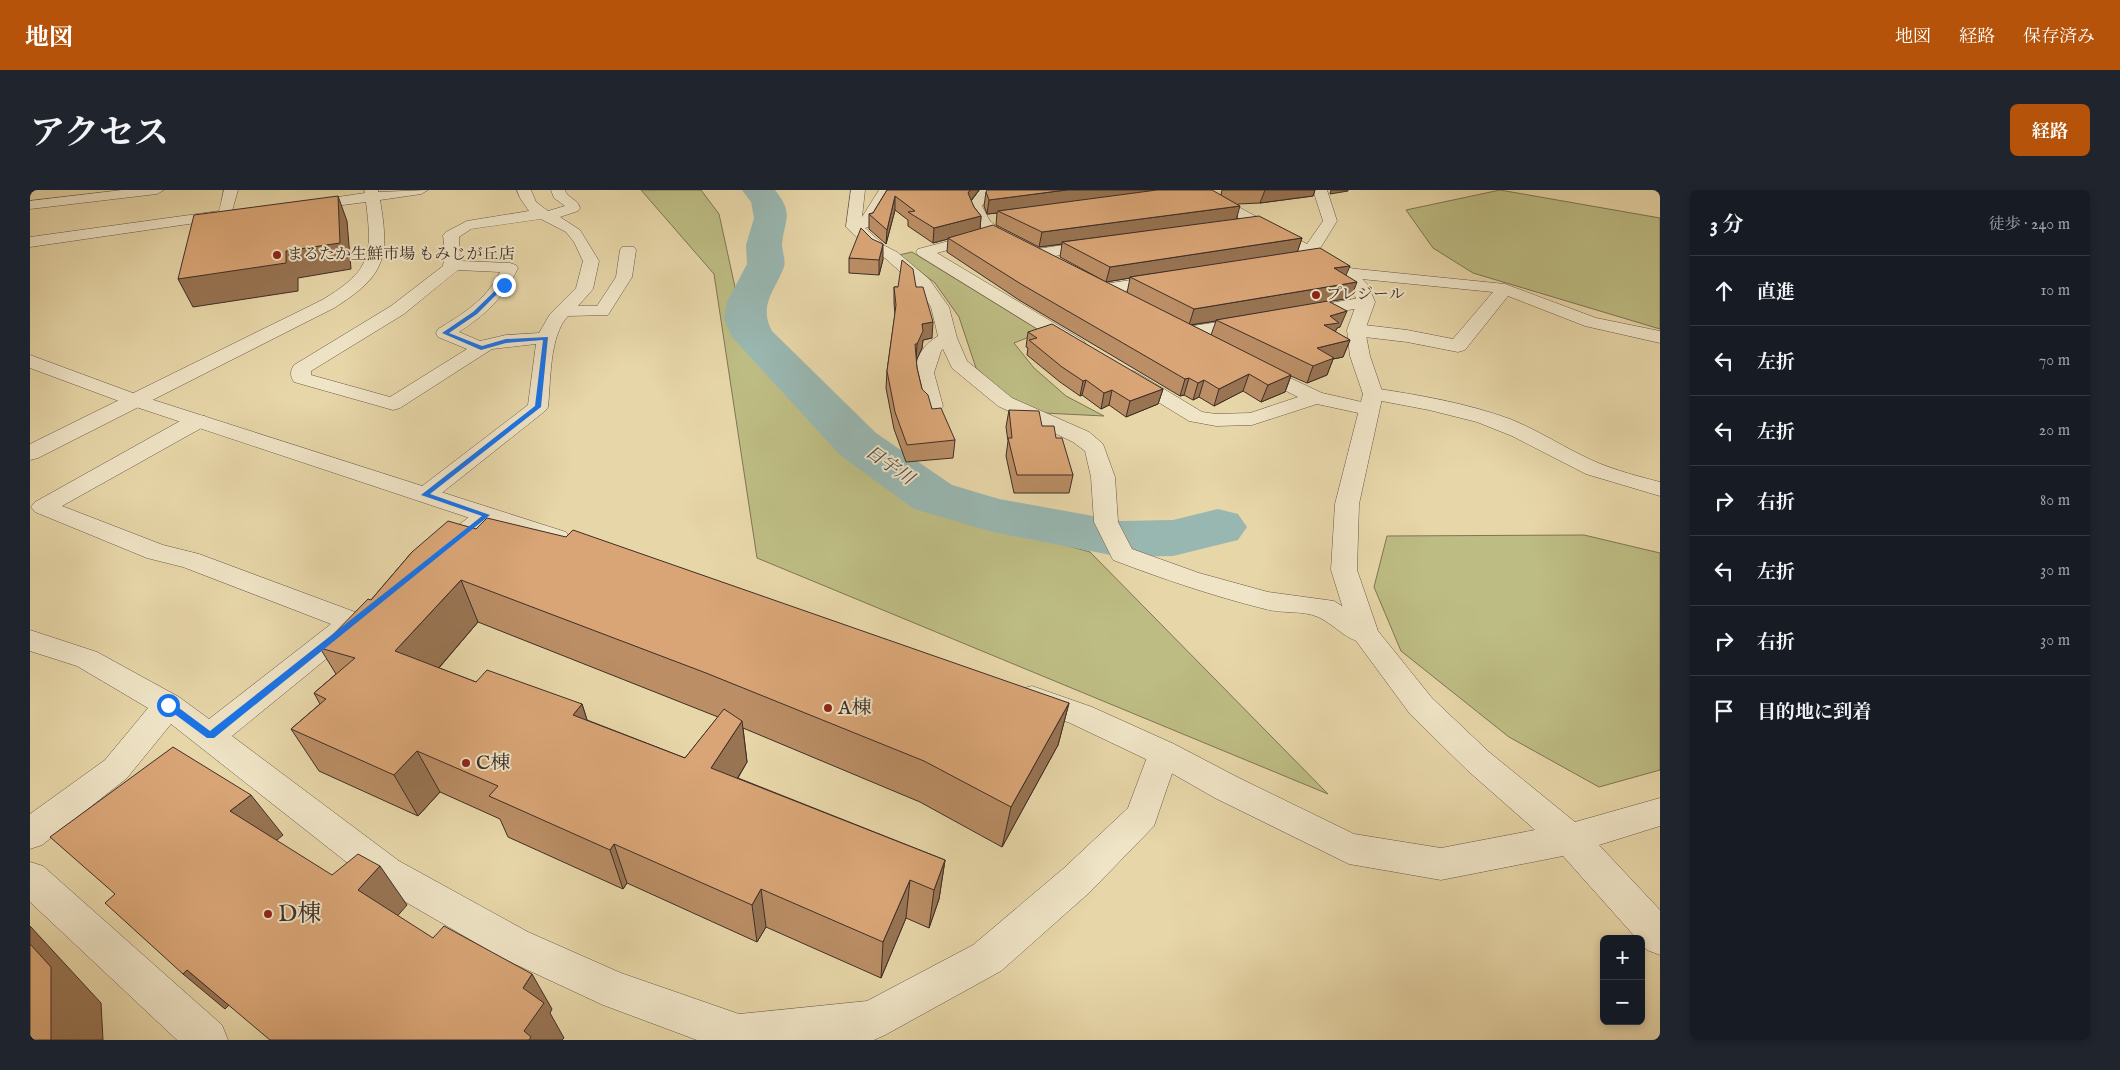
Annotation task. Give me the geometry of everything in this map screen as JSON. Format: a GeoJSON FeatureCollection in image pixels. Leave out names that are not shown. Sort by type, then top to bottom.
{"type":"FeatureCollection","features":[{"type":"Feature","properties":{"kind":"street"},"geometry":{"type":"LineString","coordinates":[[30,205],[157,190]]}},
{"type":"Feature","properties":{"kind":"street"},"geometry":{"type":"LineString","coordinates":[[30,242],[230,215],[231,190]]}},
{"type":"Feature","properties":{"kind":"street"},"geometry":{"type":"LineString","coordinates":[[294,207],[371,194],[421,190]]}},
{"type":"Feature","properties":{"kind":"street"},"geometry":{"type":"LineString","coordinates":[[425,495],[538,407],[546,338],[556,318],[584,289],[591,261],[576,234],[567,226],[544,215],[528,202],[524,190]]}},
{"type":"Feature","properties":{"kind":"street"},"geometry":{"type":"LineString","coordinates":[[546,338],[506,341],[481,348],[393,404],[300,378],[301,369],[390,316],[432,286],[451,268],[453,252],[451,235],[467,225],[544,215],[574,208],[572,204],[559,195],[558,190]]}},
{"type":"Feature","properties":{"kind":"street"},"geometry":{"type":"LineString","coordinates":[[854,227],[858,190]]}},
{"type":"Feature","properties":{"kind":"street"},"geometry":{"type":"LineString","coordinates":[[987,190],[975,206],[991,224],[1037,254],[1062,267]]}},
{"type":"Feature","properties":{"kind":"street"},"geometry":{"type":"LineString","coordinates":[[1306,257],[1330,221],[1320,190]]}},
{"type":"Feature","properties":{"kind":"street"},"geometry":{"type":"LineString","coordinates":[[1182,194],[1204,191],[1306,257],[1347,273],[1505,289],[1591,322],[1660,337]]}},
{"type":"Feature","properties":{"kind":"street"},"geometry":{"type":"LineString","coordinates":[[854,227],[866,223],[884,193]]}},
{"type":"Feature","properties":{"kind":"street"},"geometry":{"type":"LineString","coordinates":[[30,453],[328,304],[361,282],[374,262],[376,238],[371,194]]}},
{"type":"Feature","properties":{"kind":"street"},"geometry":{"type":"LineString","coordinates":[[1236,226],[1256,223]]}},
{"type":"Feature","properties":{"kind":"street"},"geometry":{"type":"LineString","coordinates":[[991,224],[924,252],[1094,355]]}},
{"type":"Feature","properties":{"kind":"street"},"geometry":{"type":"LineString","coordinates":[[854,227],[878,249],[890,255],[923,283],[940,307],[948,338],[959,364],[1005,402],[1081,437],[1095,450],[1103,477],[1106,522],[1122,554],[1191,580],[1268,600],[1324,608],[1365,634]]}},
{"type":"Feature","properties":{"kind":"street"},"geometry":{"type":"LineString","coordinates":[[1037,254],[1113,243]]}},
{"type":"Feature","properties":{"kind":"street"},"geometry":{"type":"LineString","coordinates":[[563,311],[602,311],[624,277],[628,250]]}},
{"type":"Feature","properties":{"kind":"street"},"geometry":{"type":"LineString","coordinates":[[452,265],[510,268],[504,285],[490,300],[475,313],[445,333],[481,348]]}},
{"type":"Feature","properties":{"kind":"street"},"geometry":{"type":"LineString","coordinates":[[1347,273],[1360,285],[1366,302],[1356,330],[1370,402],[1347,504],[1344,570],[1365,634],[1420,706],[1478,761],[1570,839],[1660,937]]}},
{"type":"Feature","properties":{"kind":"street"},"geometry":{"type":"LineString","coordinates":[[1104,289],[1181,278]]}},
{"type":"Feature","properties":{"kind":"street"},"geometry":{"type":"LineString","coordinates":[[1088,280],[1129,302]]}},
{"type":"Feature","properties":{"kind":"street"},"geometry":{"type":"LineString","coordinates":[[1356,330],[1407,336],[1458,346],[1505,289]]}},
{"type":"Feature","properties":{"kind":"street"},"geometry":{"type":"LineString","coordinates":[[1186,333],[1366,302]]}},
{"type":"Feature","properties":{"kind":"street"},"geometry":{"type":"LineString","coordinates":[[1170,324],[1212,346]]}},
{"type":"Feature","properties":{"kind":"street"},"geometry":{"type":"LineString","coordinates":[[933,406],[924,373],[932,348],[948,338]]}},
{"type":"Feature","properties":{"kind":"street"},"geometry":{"type":"LineString","coordinates":[[1238,359],[1316,398],[1370,402],[1424,402],[1474,413],[1520,431],[1575,461],[1623,480],[1660,489]]}},
{"type":"Feature","properties":{"kind":"street"},"geometry":{"type":"LineString","coordinates":[[30,361],[134,400],[580,546]]}},
{"type":"Feature","properties":{"kind":"street"},"geometry":{"type":"LineString","coordinates":[[1111,366],[1196,417],[1216,420],[1252,419],[1316,398]]}},
{"type":"Feature","properties":{"kind":"street"},"geometry":{"type":"LineString","coordinates":[[198,421],[43,507],[156,552],[190,560],[353,622]]}},
{"type":"Feature","properties":{"kind":"street"},"geometry":{"type":"LineString","coordinates":[[420,569],[487,515]]}},
{"type":"Feature","properties":{"kind":"street"},"geometry":{"type":"LineString","coordinates":[[210,736],[375,604]]}},
{"type":"Feature","properties":{"kind":"street"},"geometry":{"type":"LineString","coordinates":[[30,640],[87,659],[168,705],[386,872],[515,945],[617,991],[739,1035],[871,1021],[987,958],[1077,880],[1142,816],[1163,753]]}},
{"type":"Feature","properties":{"kind":"street"},"geometry":{"type":"LineString","coordinates":[[1009,688],[1081,716],[1163,753],[1227,788],[1349,849],[1441,864],[1570,839],[1660,812]]}},
{"type":"Feature","properties":{"kind":"street"},"geometry":{"type":"LineString","coordinates":[[30,834],[116,769],[168,705]]}},
{"type":"Feature","properties":{"kind":"street"},"geometry":{"type":"LineString","coordinates":[[30,878],[207,1040]]}},
{"type":"Feature","properties":{"kind":"shaded area"},"geometry":{"type":"Polygon","coordinates":[[[641,190],[701,190],[719,214],[749,351],[906,500],[1090,552],[1328,794],[757,558],[714,274],[641,190]]]}},
{"type":"Feature","properties":{"kind":"shaded area"},"geometry":{"type":"Polygon","coordinates":[[[1500,190],[1660,218],[1660,329],[1473,273],[1433,248],[1406,210],[1500,190]]]}},
{"type":"Feature","properties":{"kind":"shaded area"},"geometry":{"type":"Polygon","coordinates":[[[912,252],[1042,332],[1014,343],[1034,368],[1066,396],[1104,416],[1044,413],[1009,398],[976,368],[959,317],[935,283],[899,255],[912,252]]]}},
{"type":"Feature","properties":{"kind":"shaded area"},"geometry":{"type":"Polygon","coordinates":[[[1584,535],[1660,553],[1660,770],[1599,787],[1509,737],[1401,651],[1374,587],[1387,536],[1584,535]]]}},
{"type":"Feature","properties":{"kind":"building"},"geometry":{"type":"Polygon","coordinates":[[[887,190],[970,190],[968,193],[974,207],[981,216],[934,228],[908,212],[915,211],[895,196],[887,230],[869,214],[873,213],[887,190]]]}},
{"type":"Feature","properties":{"kind":"building"},"geometry":{"type":"Polygon","coordinates":[[[987,190],[1066,190],[989,200],[987,190]]]}},
{"type":"Feature","properties":{"kind":"building"},"geometry":{"type":"Polygon","coordinates":[[[1157,190],[1212,190],[1240,206],[1042,232],[998,211],[1157,190]]]}},
{"type":"Feature","properties":{"kind":"building"},"geometry":{"type":"Polygon","coordinates":[[[338,196],[340,243],[286,251],[286,263],[178,279],[194,215],[338,196]]]}},
{"type":"Feature","properties":{"kind":"building"},"geometry":{"type":"Polygon","coordinates":[[[1259,216],[1302,238],[1110,267],[1062,242],[1259,216]]]}},
{"type":"Feature","properties":{"kind":"building"},"geometry":{"type":"Polygon","coordinates":[[[993,225],[1291,375],[1268,385],[1249,374],[1219,389],[1204,380],[1198,383],[1189,378],[1185,379],[1021,284],[948,238],[993,225]]]}},
{"type":"Feature","properties":{"kind":"building"},"geometry":{"type":"Polygon","coordinates":[[[861,228],[872,239],[883,244],[879,260],[849,258],[861,228]]]}},
{"type":"Feature","properties":{"kind":"building"},"geometry":{"type":"Polygon","coordinates":[[[1320,248],[1350,266],[1334,268],[1357,282],[1194,309],[1130,277],[1320,248]]]}},
{"type":"Feature","properties":{"kind":"building"},"geometry":{"type":"Polygon","coordinates":[[[902,260],[913,269],[916,287],[923,287],[933,322],[922,324],[923,331],[917,344],[915,344],[917,368],[922,389],[928,395],[932,409],[941,408],[955,440],[907,445],[895,412],[887,371],[896,305],[894,287],[898,287],[902,260]]]}},
{"type":"Feature","properties":{"kind":"building"},"geometry":{"type":"Polygon","coordinates":[[[1328,301],[1347,311],[1330,316],[1339,323],[1324,325],[1350,340],[1317,348],[1334,358],[1313,366],[1216,320],[1328,301]]]}},
{"type":"Feature","properties":{"kind":"building"},"geometry":{"type":"Polygon","coordinates":[[[1052,324],[1163,389],[1130,401],[1112,390],[1104,393],[1086,380],[1083,381],[1062,367],[1029,340],[1037,338],[1028,332],[1052,324]]]}},
{"type":"Feature","properties":{"kind":"building"},"geometry":{"type":"Polygon","coordinates":[[[1009,410],[1039,411],[1042,426],[1054,426],[1056,438],[1062,438],[1073,475],[1017,475],[1008,438],[1012,438],[1009,410]]]}},
{"type":"Feature","properties":{"kind":"building"},"geometry":{"type":"Polygon","coordinates":[[[487,518],[566,537],[573,530],[1069,703],[1011,807],[924,761],[706,673],[461,580],[395,651],[476,682],[487,670],[582,704],[573,715],[685,758],[724,709],[742,721],[711,768],[945,860],[934,890],[910,880],[883,942],[761,889],[752,905],[614,844],[610,850],[489,796],[498,786],[417,751],[394,775],[291,729],[326,699],[314,693],[355,658],[320,648],[368,599],[371,600],[412,552],[448,521],[476,529],[487,518]]]}},
{"type":"Feature","properties":{"kind":"building","name":"D棟"},"geometry":{"type":"Polygon","coordinates":[[[173,747],[251,795],[230,811],[332,875],[358,854],[380,866],[358,890],[433,938],[444,926],[532,974],[523,988],[544,1003],[524,1031],[531,1037],[529,1040],[270,1040],[187,970],[183,974],[105,903],[115,894],[50,837],[173,747]]]}},
{"type":"Feature","properties":{"kind":"building"},"geometry":{"type":"Polygon","coordinates":[[[30,944],[51,967],[51,1040],[30,1040],[30,944]]]}},
{"type":"Feature","properties":{"kind":"waterway","name":"日宇川"},"geometry":{"type":"LineString","coordinates":[[758,190],[767,202],[771,218],[764,245],[766,264],[747,302],[745,319],[754,337],[858,444],[933,497],[993,515],[1121,539],[1173,538],[1218,527]]}},
{"type":"Feature","properties":{"kind":"place","name":"まるたか生鮮市場 もみじが丘店"},"geometry":{"type":"Point","coordinates":[277,255]}},
{"type":"Feature","properties":{"kind":"place","name":"プレジール"},"geometry":{"type":"Point","coordinates":[1316,295]}},
{"type":"Feature","properties":{"kind":"place","name":"A棟"},"geometry":{"type":"Point","coordinates":[828,708]}},
{"type":"Feature","properties":{"kind":"place","name":"C棟"},"geometry":{"type":"Point","coordinates":[466,763]}},
{"type":"Feature","properties":{"kind":"place","name":"D棟"},"geometry":{"type":"Point","coordinates":[268,914]}},
{"type":"Feature","properties":{"kind":"route"},"geometry":{"type":"LineString","coordinates":[[168,705],[210,736],[487,515],[425,495],[538,407],[546,338],[506,341],[486,345],[481,348],[445,333],[475,313],[504,285]]}}]}
